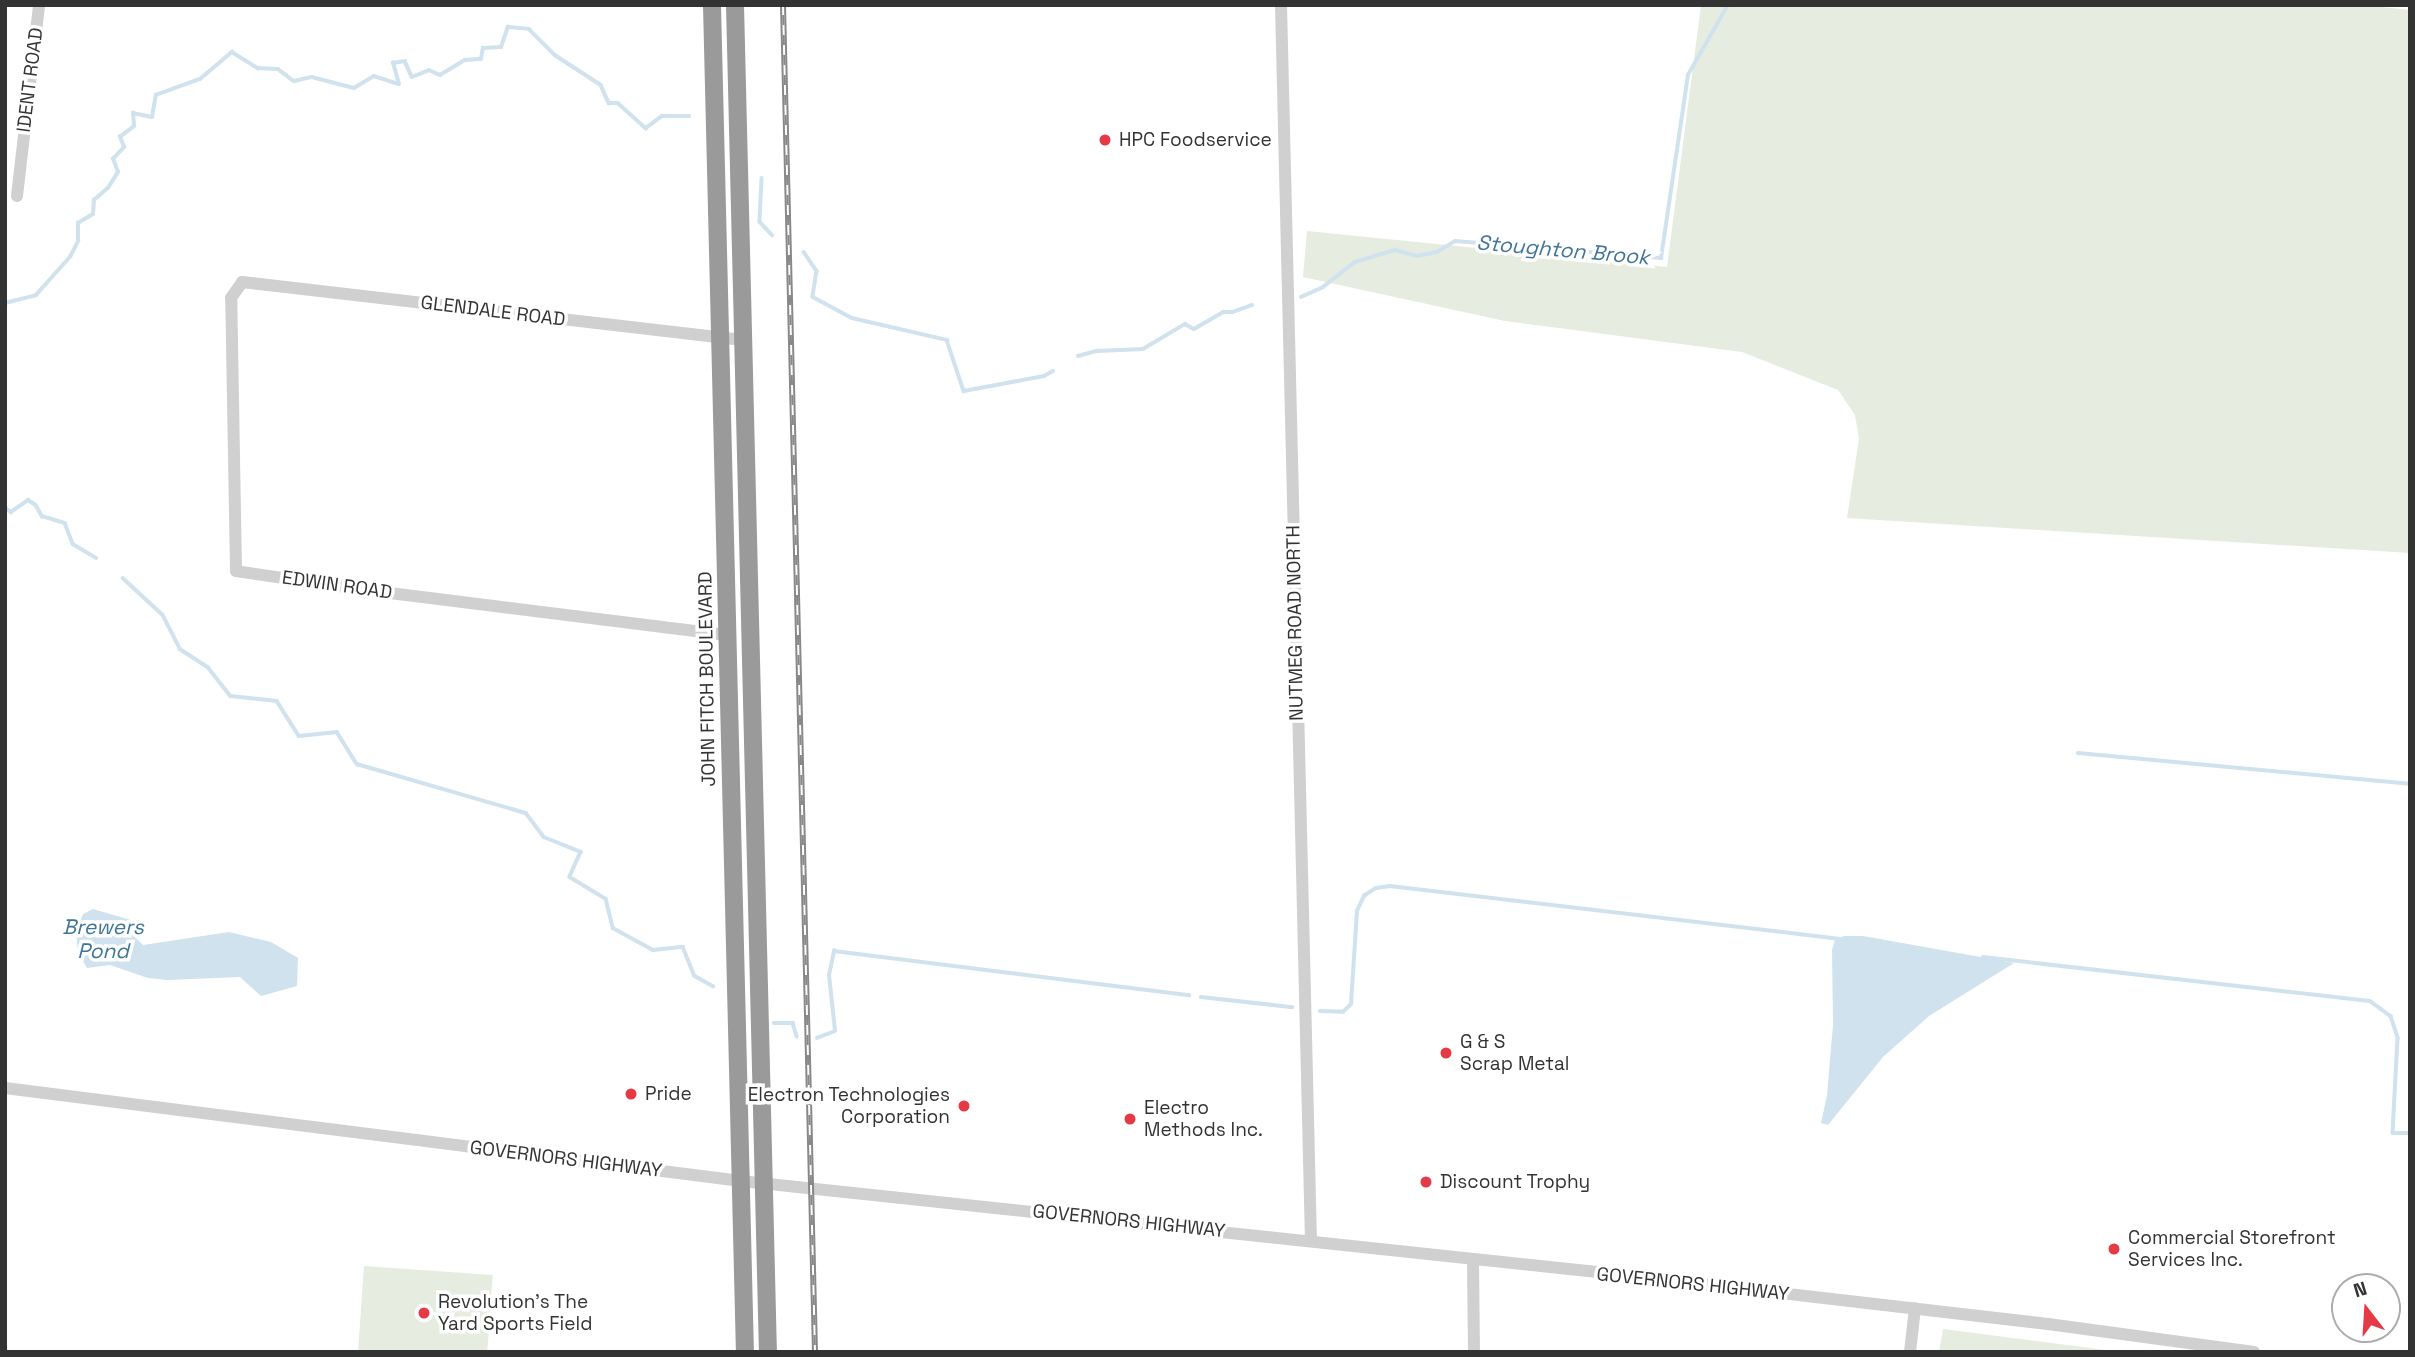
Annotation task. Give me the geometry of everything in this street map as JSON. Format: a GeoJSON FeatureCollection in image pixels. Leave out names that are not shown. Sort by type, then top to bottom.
{"type":"FeatureCollection","features":[{"type":"Feature","properties":{"kind":"highway","name":"JOHN FITCH BOULEVARD"},"geometry":{"type":"LineString","coordinates":[[712,5],[745,1352]]}},
{"type":"Feature","properties":{"kind":"highway"},"geometry":{"type":"LineString","coordinates":[[736,5],[768,1352]]}},
{"type":"Feature","properties":{"kind":"street","name":"IDENT ROAD"},"geometry":{"type":"LineString","coordinates":[[17,196],[40,5]]}},
{"type":"Feature","properties":{"kind":"street","name":"NUTMEG ROAD NORTH"},"geometry":{"type":"LineString","coordinates":[[1281,5],[1311,1241]]}},
{"type":"Feature","properties":{"kind":"street","name":"GLENDALE ROAD"},"geometry":{"type":"LineString","coordinates":[[242,282],[743,340]]}},
{"type":"Feature","properties":{"kind":"street","name":"EDWIN ROAD"},"geometry":{"type":"LineString","coordinates":[[242,282],[231,298],[236,571],[727,635]]}},
{"type":"Feature","properties":{"kind":"street","name":"GOVERNORS HIGHWAY"},"geometry":{"type":"LineString","coordinates":[[5,1088],[741,1181],[1915,1308],[2254,1352]]}},
{"type":"Feature","properties":{"kind":"street"},"geometry":{"type":"LineString","coordinates":[[1474,1260],[1474,1352]]}},
{"type":"Feature","properties":{"kind":"street"},"geometry":{"type":"LineString","coordinates":[[1910,1352],[1915,1308]]}},
{"type":"Feature","properties":{"kind":"shaded area"},"geometry":{"type":"Polygon","coordinates":[[[1701,5],[2362,5],[2410,10],[2410,553],[1847,518],[1859,439],[1855,415],[1838,390],[1742,352],[1505,321],[1303,277],[1307,231],[1667,267],[1701,5]]]}},
{"type":"Feature","properties":{"kind":"shaded area","name":"Revolution's The Yard Sports Field"},"geometry":{"type":"Polygon","coordinates":[[[364,1266],[493,1275],[487,1352],[358,1352],[364,1266]]]}},
{"type":"Feature","properties":{"kind":"shaded area"},"geometry":{"type":"Polygon","coordinates":[[[1943,1329],[2121,1352],[1939,1352],[1943,1329]]]}},
{"type":"Feature","properties":{"kind":"water","name":"Brewers Pond"},"geometry":{"type":"Polygon","coordinates":[[[93,909],[134,921],[135,937],[143,945],[229,932],[271,942],[298,958],[297,986],[261,996],[240,977],[167,980],[148,978],[110,965],[87,968],[78,953],[76,931],[83,914],[93,909]]]}},
{"type":"Feature","properties":{"kind":"water"},"geometry":{"type":"Polygon","coordinates":[[[1844,936],[1863,936],[2014,963],[1929,1016],[1883,1057],[1828,1125],[1821,1123],[1827,1095],[1833,1025],[1832,950],[1835,940],[1844,936]]]}},
{"type":"Feature","properties":{"kind":"waterway","name":"Stoughton Brook"},"geometry":{"type":"LineString","coordinates":[[1301,297],[1323,287],[1355,262],[1395,250],[1417,256],[1437,252],[1455,241],[1661,258],[1688,75],[1728,5]]}},
{"type":"Feature","properties":{"kind":"waterway","name":"Stoughton Brook"},"geometry":{"type":"LineString","coordinates":[[5,303],[36,295],[70,257],[78,241],[78,223],[93,214],[94,200],[108,188],[118,172],[113,159],[124,147],[120,137],[134,126],[133,113],[152,117],[156,95],[200,79],[232,52],[258,68],[278,69],[294,81],[312,77],[354,88],[374,76],[399,84],[393,63],[405,61],[412,77],[429,70],[440,75],[465,60],[481,59],[483,48],[501,47],[508,27],[529,29],[555,55],[601,85],[609,103],[618,103],[646,128],[662,116],[689,116]]}},
{"type":"Feature","properties":{"kind":"waterway","name":"Stoughton Brook"},"geometry":{"type":"LineString","coordinates":[[762,178],[760,222],[772,235]]}},
{"type":"Feature","properties":{"kind":"waterway","name":"Stoughton Brook"},"geometry":{"type":"LineString","coordinates":[[804,252],[817,271],[813,297],[852,318],[947,340],[964,391],[1044,376],[1053,371]]}},
{"type":"Feature","properties":{"kind":"waterway","name":"Stoughton Brook"},"geometry":{"type":"LineString","coordinates":[[1078,356],[1097,351],[1143,349],[1185,324],[1194,329],[1223,312],[1233,312],[1252,305]]}},
{"type":"Feature","properties":{"kind":"waterway"},"geometry":{"type":"LineString","coordinates":[[5,482],[5,492]]}},
{"type":"Feature","properties":{"kind":"waterway"},"geometry":{"type":"LineString","coordinates":[[5,507],[11,512],[28,500],[36,505],[42,516],[65,523],[73,544],[96,558]]}},
{"type":"Feature","properties":{"kind":"waterway"},"geometry":{"type":"LineString","coordinates":[[123,578],[163,615],[180,649],[208,667],[231,696],[277,701],[299,736],[337,732],[357,764],[526,813],[544,837],[581,852],[570,877],[606,899],[613,928],[653,950],[683,947],[695,976],[713,986]]}},
{"type":"Feature","properties":{"kind":"waterway"},"geometry":{"type":"LineString","coordinates":[[2078,753],[2410,784]]}},
{"type":"Feature","properties":{"kind":"waterway"},"geometry":{"type":"LineString","coordinates":[[1320,1011],[1343,1012],[1351,1004],[1357,911],[1364,896],[1376,888],[1390,886],[1840,939]]}},
{"type":"Feature","properties":{"kind":"waterway"},"geometry":{"type":"LineString","coordinates":[[817,1038],[835,1031],[829,975],[834,951],[1189,995]]}},
{"type":"Feature","properties":{"kind":"waterway"},"geometry":{"type":"LineString","coordinates":[[1983,957],[2370,1001],[2391,1016],[2398,1038],[2393,1133],[2410,1133]]}},
{"type":"Feature","properties":{"kind":"waterway"},"geometry":{"type":"LineString","coordinates":[[1201,997],[1292,1007]]}},
{"type":"Feature","properties":{"kind":"waterway"},"geometry":{"type":"LineString","coordinates":[[774,1023],[793,1023],[797,1036]]}},
{"type":"Feature","properties":{"kind":"railway"},"geometry":{"type":"LineString","coordinates":[[783,5],[815,1352]]}},
{"type":"Feature","properties":{"kind":"place","name":"HPC Foodservice"},"geometry":{"type":"Point","coordinates":[1105,140]}},
{"type":"Feature","properties":{"kind":"place","name":"G & S Scrap Metal"},"geometry":{"type":"Point","coordinates":[1446,1053]}},
{"type":"Feature","properties":{"kind":"place","name":"Pride"},"geometry":{"type":"Point","coordinates":[631,1094]}},
{"type":"Feature","properties":{"kind":"place","name":"Electron Technologies Corporation"},"geometry":{"type":"Point","coordinates":[964,1106]}},
{"type":"Feature","properties":{"kind":"place","name":"Electro Methods Inc."},"geometry":{"type":"Point","coordinates":[1130,1119]}},
{"type":"Feature","properties":{"kind":"place","name":"Discount Trophy"},"geometry":{"type":"Point","coordinates":[1426,1182]}},
{"type":"Feature","properties":{"kind":"place","name":"Commercial Storefront Services Inc."},"geometry":{"type":"Point","coordinates":[2114,1249]}},
{"type":"Feature","properties":{"kind":"place","name":"Revolution's The Yard Sports Field"},"geometry":{"type":"Point","coordinates":[424,1313]}}]}
